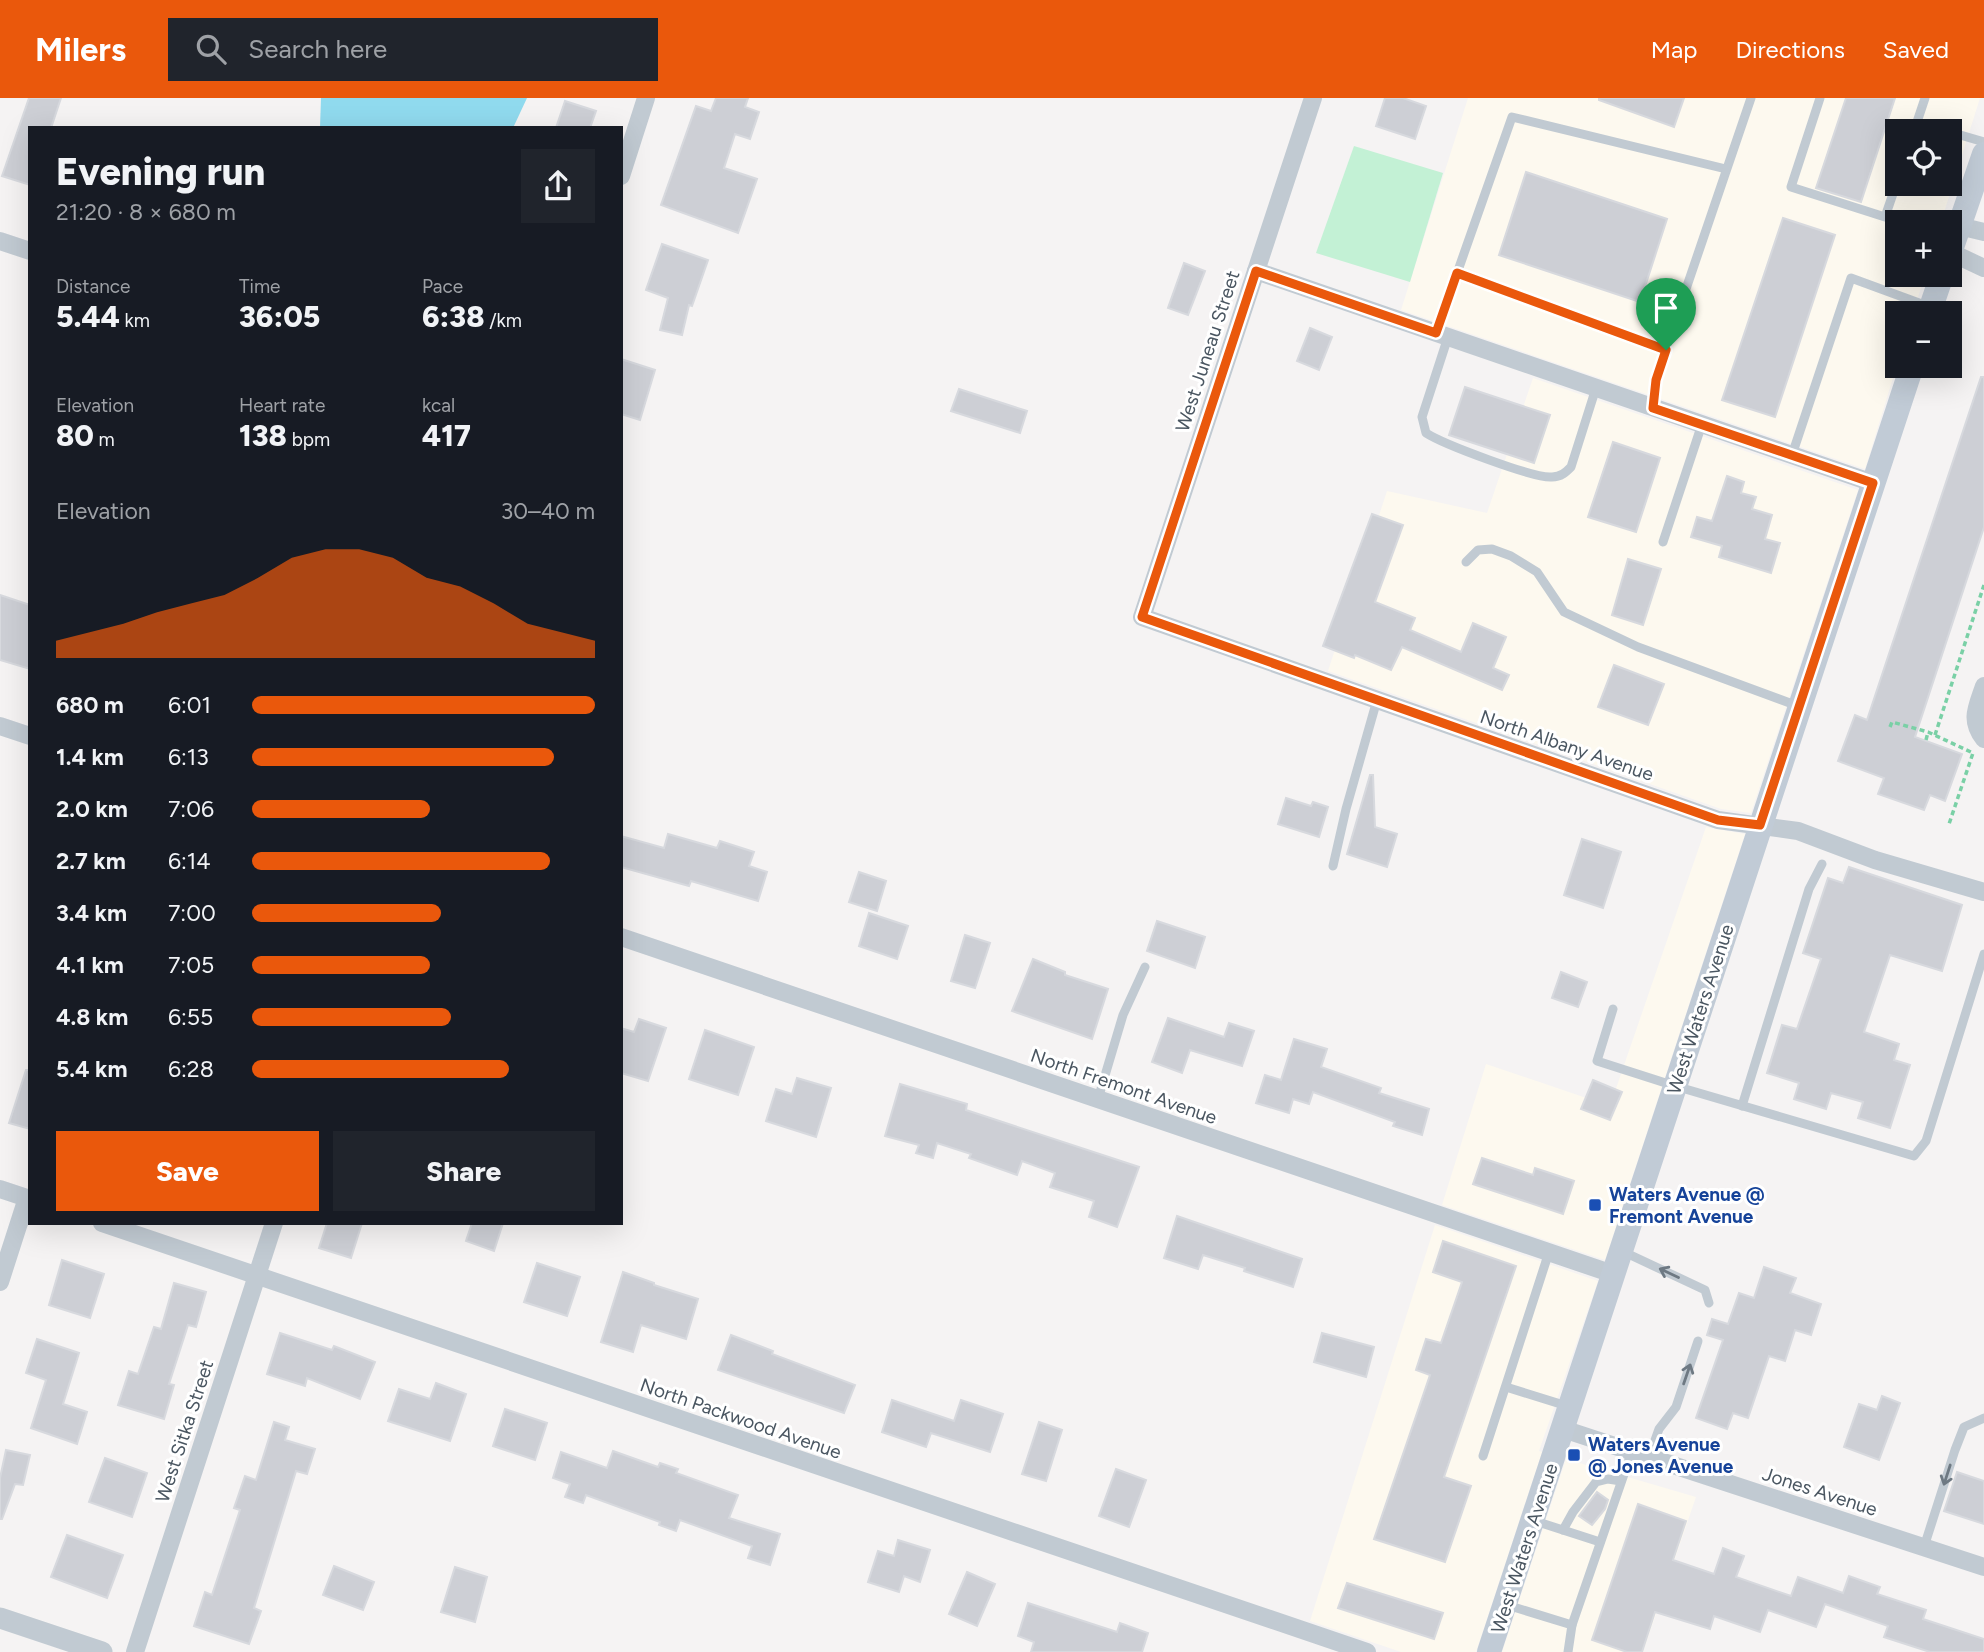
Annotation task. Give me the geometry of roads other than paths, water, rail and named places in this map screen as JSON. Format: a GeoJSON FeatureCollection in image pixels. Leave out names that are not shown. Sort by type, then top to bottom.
{"type":"FeatureCollection","features":[{"type":"Feature","properties":{"kind":"main road"},"geometry":{"type":"LineString","coordinates":[[1962,217],[1983,154]]}},
{"type":"Feature","properties":{"kind":"main road","name":"West Waters Avenue"},"geometry":{"type":"LineString","coordinates":[[1489,1652],[1908,378]]}},
{"type":"Feature","properties":{"kind":"street"},"geometry":{"type":"LineString","coordinates":[[623,170],[646,98]]}},
{"type":"Feature","properties":{"kind":"street","name":"West Juneau Street"},"geometry":{"type":"LineString","coordinates":[[1142,617],[1313,98]]}},
{"type":"Feature","properties":{"kind":"street"},"geometry":{"type":"LineString","coordinates":[[1962,227],[1984,232]]}},
{"type":"Feature","properties":{"kind":"street"},"geometry":{"type":"LineString","coordinates":[[0,241],[28,250]]}},
{"type":"Feature","properties":{"kind":"street"},"geometry":{"type":"LineString","coordinates":[[1962,258],[1984,268]]}},
{"type":"Feature","properties":{"kind":"street"},"geometry":{"type":"LineString","coordinates":[[1256,271],[1873,483]]}},
{"type":"Feature","properties":{"kind":"street","name":"North Albany Avenue"},"geometry":{"type":"LineString","coordinates":[[1142,617],[1718,820],[1798,831],[1875,860],[1984,892]]}},
{"type":"Feature","properties":{"kind":"street"},"geometry":{"type":"LineString","coordinates":[[1984,686],[1975,713],[1976,729],[1984,739]]}},
{"type":"Feature","properties":{"kind":"street"},"geometry":{"type":"LineString","coordinates":[[0,726],[28,735]]}},
{"type":"Feature","properties":{"kind":"street","name":"North Fremont Avenue"},"geometry":{"type":"LineString","coordinates":[[623,938],[1613,1274]]}},
{"type":"Feature","properties":{"kind":"street"},"geometry":{"type":"LineString","coordinates":[[0,1189],[28,1199]]}},
{"type":"Feature","properties":{"kind":"street"},"geometry":{"type":"LineString","coordinates":[[0,1282],[28,1202]]}},
{"type":"Feature","properties":{"kind":"street","name":"North Packwood Avenue"},"geometry":{"type":"LineString","coordinates":[[108,1225],[1367,1652]]}},
{"type":"Feature","properties":{"kind":"street","name":"West Sitka Street"},"geometry":{"type":"LineString","coordinates":[[135,1652],[273,1225]]}},
{"type":"Feature","properties":{"kind":"street","name":"Jones Avenue"},"geometry":{"type":"LineString","coordinates":[[1567,1418],[1640,1454],[1984,1567]]}},
{"type":"Feature","properties":{"kind":"street"},"geometry":{"type":"LineString","coordinates":[[0,1618],[102,1652]]}},
{"type":"Feature","properties":{"kind":"lane"},"geometry":{"type":"LineString","coordinates":[[1653,408],[1656,380],[1751,98]]}},
{"type":"Feature","properties":{"kind":"lane"},"geometry":{"type":"LineString","coordinates":[[1820,98],[1791,187],[1885,217],[1892,196]]}},
{"type":"Feature","properties":{"kind":"lane"},"geometry":{"type":"LineString","coordinates":[[1918,119],[1925,98]]}},
{"type":"Feature","properties":{"kind":"lane"},"geometry":{"type":"LineString","coordinates":[[1596,388],[1571,467],[1565,474],[1550,478],[1484,458],[1426,433],[1422,417],[1457,273],[1512,117],[1726,169]]}},
{"type":"Feature","properties":{"kind":"lane"},"geometry":{"type":"LineString","coordinates":[[1962,140],[1983,154]]}},
{"type":"Feature","properties":{"kind":"lane"},"geometry":{"type":"LineString","coordinates":[[1457,273],[1666,350]]}},
{"type":"Feature","properties":{"kind":"lane"},"geometry":{"type":"LineString","coordinates":[[1792,455],[1851,278],[1908,301]]}},
{"type":"Feature","properties":{"kind":"lane"},"geometry":{"type":"LineString","coordinates":[[1663,542],[1702,424]]}},
{"type":"Feature","properties":{"kind":"lane"},"geometry":{"type":"LineString","coordinates":[[1466,562],[1478,550],[1492,549],[1511,556],[1537,572],[1564,612],[1638,647],[1800,707]]}},
{"type":"Feature","properties":{"kind":"lane"},"geometry":{"type":"LineString","coordinates":[[1334,866],[1346,809],[1377,700]]}},
{"type":"Feature","properties":{"kind":"lane"},"geometry":{"type":"LineString","coordinates":[[1742,1106],[1809,889],[1822,864]]}},
{"type":"Feature","properties":{"kind":"lane"},"geometry":{"type":"LineString","coordinates":[[1614,1009],[1597,1061],[1914,1156],[1926,1141],[1984,954]]}},
{"type":"Feature","properties":{"kind":"lane"},"geometry":{"type":"LineString","coordinates":[[1098,1099],[1123,1015],[1145,967]]}},
{"type":"Feature","properties":{"kind":"lane"},"geometry":{"type":"LineString","coordinates":[[1621,1251],[1704,1290],[1709,1303]]}},
{"type":"Feature","properties":{"kind":"lane"},"geometry":{"type":"LineString","coordinates":[[1483,1456],[1549,1252]]}},
{"type":"Feature","properties":{"kind":"lane"},"geometry":{"type":"LineString","coordinates":[[1568,1652],[1572,1625],[1621,1482],[1675,1407],[1698,1341]]}},
{"type":"Feature","properties":{"kind":"lane"},"geometry":{"type":"LineString","coordinates":[[1506,1387],[1567,1418]]}},
{"type":"Feature","properties":{"kind":"lane"},"geometry":{"type":"LineString","coordinates":[[1924,1547],[1964,1427],[1982,1418]]}},
{"type":"Feature","properties":{"kind":"lane"},"geometry":{"type":"LineString","coordinates":[[1563,1530],[1596,1482],[1608,1479],[1621,1482]]}},
{"type":"Feature","properties":{"kind":"lane"},"geometry":{"type":"LineString","coordinates":[[1533,1520],[1600,1542]]}},
{"type":"Feature","properties":{"kind":"lane"},"geometry":{"type":"LineString","coordinates":[[1505,1604],[1572,1625]]}},
{"type":"Feature","properties":{"kind":"water"},"geometry":{"type":"Polygon","coordinates":[[[321,98],[527,98],[514,126],[320,126],[321,98]]]}},
{"type":"Feature","properties":{"kind":"place","name":"Waters Avenue @ Fremont Avenue"},"geometry":{"type":"Point","coordinates":[1595,1205]}},
{"type":"Feature","properties":{"kind":"place","name":"Waters Avenue @ Jones Avenue"},"geometry":{"type":"Point","coordinates":[1574,1455]}}]}
